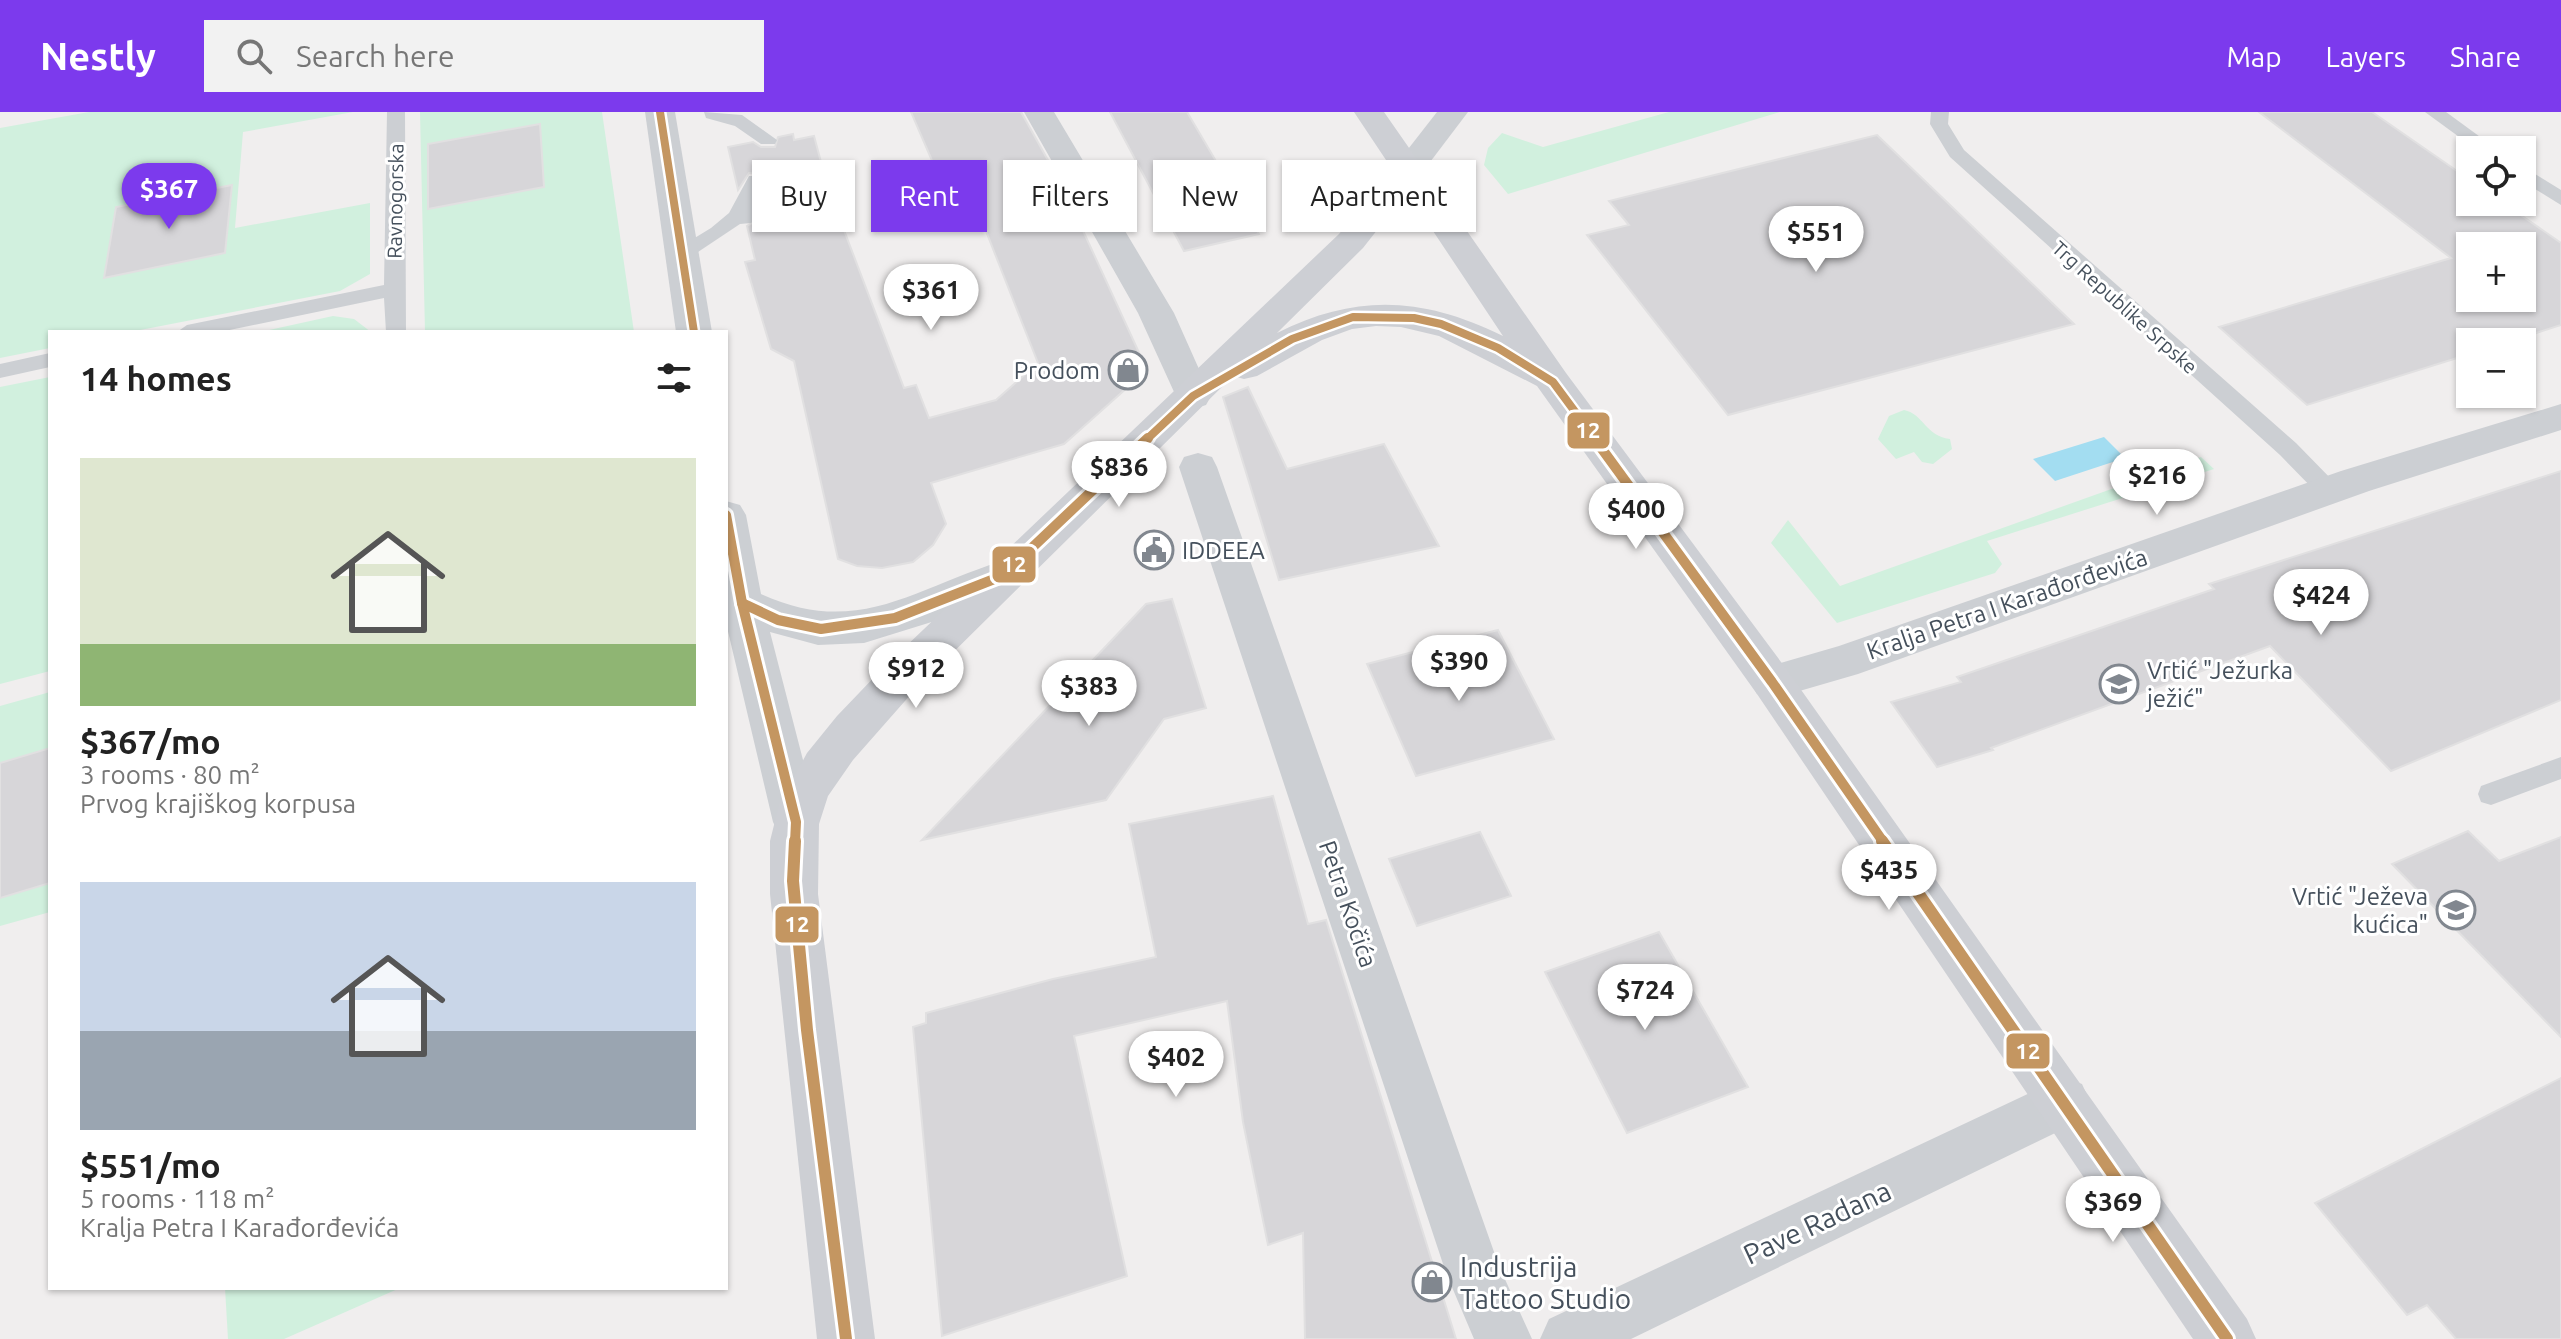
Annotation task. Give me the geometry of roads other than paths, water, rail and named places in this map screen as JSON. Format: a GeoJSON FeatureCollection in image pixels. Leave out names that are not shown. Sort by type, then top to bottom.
{"type":"FeatureCollection","features":[{"type":"Feature","properties":{"kind":"main road"},"geometry":{"type":"LineString","coordinates":[[1369,112],[1400,160]]}},
{"type":"Feature","properties":{"kind":"main road"},"geometry":{"type":"LineString","coordinates":[[846,1339],[807,1030],[793,881],[796,822],[812,787],[842,740],[1002,576],[1193,396],[1358,232]]}},
{"type":"Feature","properties":{"kind":"main road"},"geometry":{"type":"LineString","coordinates":[[1449,232],[1553,382],[1772,682],[2227,1339]]}},
{"type":"Feature","properties":{"kind":"main road"},"geometry":{"type":"LineString","coordinates":[[1193,396],[1292,339],[1353,317],[1374,315],[1441,324],[1498,348],[1553,382]]}},
{"type":"Feature","properties":{"kind":"street"},"geometry":{"type":"LineString","coordinates":[[660,112],[694,330]]}},
{"type":"Feature","properties":{"kind":"street"},"geometry":{"type":"LineString","coordinates":[[1039,112],[1156,313],[1193,396]]}},
{"type":"Feature","properties":{"kind":"street"},"geometry":{"type":"LineString","coordinates":[[1416,160],[1453,112]]}},
{"type":"Feature","properties":{"kind":"street","name":"Kralja Petra I Karađorđevića"},"geometry":{"type":"LineString","coordinates":[[1772,682],[1843,662],[2329,491],[2561,417]]}},
{"type":"Feature","properties":{"kind":"street","name":"Petra Kočića"},"geometry":{"type":"LineString","coordinates":[[1198,467],[1474,1273],[1503,1339]]}},
{"type":"Feature","properties":{"kind":"street"},"geometry":{"type":"LineString","coordinates":[[728,526],[742,603],[796,822]]}},
{"type":"Feature","properties":{"kind":"street"},"geometry":{"type":"LineString","coordinates":[[742,603],[778,620],[821,629],[853,626],[895,618],[1002,576]]}},
{"type":"Feature","properties":{"kind":"street","name":"Pave Radana"},"geometry":{"type":"LineString","coordinates":[[1569,1339],[2064,1102]]}},
{"type":"Feature","properties":{"kind":"lane","name":"Ravnogorska"},"geometry":{"type":"LineString","coordinates":[[396,112],[396,330]]}},
{"type":"Feature","properties":{"kind":"lane","name":"Trg Republike Srpske"},"geometry":{"type":"LineString","coordinates":[[1940,112],[1939,124],[1957,153],[2288,449],[2329,491]]}},
{"type":"Feature","properties":{"kind":"lane"},"geometry":{"type":"LineString","coordinates":[[2434,112],[2469,136]]}},
{"type":"Feature","properties":{"kind":"lane"},"geometry":{"type":"LineString","coordinates":[[710,113],[742,121],[768,140]]}},
{"type":"Feature","properties":{"kind":"lane"},"geometry":{"type":"LineString","coordinates":[[710,113],[729,125],[746,144]]}},
{"type":"Feature","properties":{"kind":"lane"},"geometry":{"type":"LineString","coordinates":[[2536,182],[2561,199]]}},
{"type":"Feature","properties":{"kind":"lane"},"geometry":{"type":"LineString","coordinates":[[723,231],[747,206],[752,192]]}},
{"type":"Feature","properties":{"kind":"lane"},"geometry":{"type":"LineString","coordinates":[[682,254],[752,212]]}},
{"type":"Feature","properties":{"kind":"lane","name":"Ravnogorska"},"geometry":{"type":"LineString","coordinates":[[197,330],[394,289]]}},
{"type":"Feature","properties":{"kind":"lane"},"geometry":{"type":"LineString","coordinates":[[0,371],[48,360]]}},
{"type":"Feature","properties":{"kind":"lane"},"geometry":{"type":"LineString","coordinates":[[2491,794],[2561,768]]}},
{"type":"Feature","properties":{"kind":"water"},"geometry":{"type":"Polygon","coordinates":[[[2104,437],[2125,458],[2055,481],[2033,459],[2104,437]]]}},
{"type":"Feature","properties":{"kind":"place","name":"Prodom"},"geometry":{"type":"Point","coordinates":[1128,370]}},
{"type":"Feature","properties":{"kind":"place","name":"IDDEEA"},"geometry":{"type":"Point","coordinates":[1154,550]}},
{"type":"Feature","properties":{"kind":"place","name":"Vrtić \"Ježurka ježić\""},"geometry":{"type":"Point","coordinates":[2119,684]}},
{"type":"Feature","properties":{"kind":"place","name":"Vrtić \"Ježeva kućica\""},"geometry":{"type":"Point","coordinates":[2456,910]}},
{"type":"Feature","properties":{"kind":"place","name":"Industrija Tattoo Studio"},"geometry":{"type":"Point","coordinates":[1432,1282]}}]}
